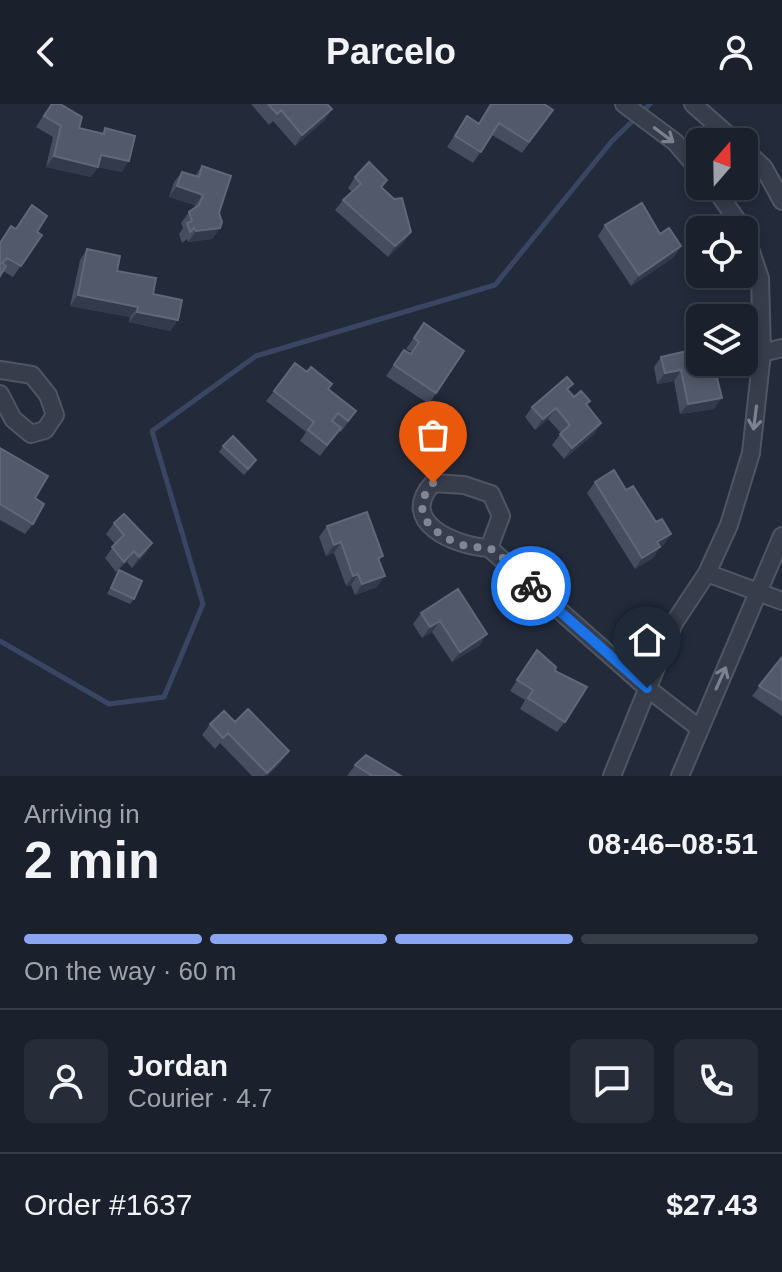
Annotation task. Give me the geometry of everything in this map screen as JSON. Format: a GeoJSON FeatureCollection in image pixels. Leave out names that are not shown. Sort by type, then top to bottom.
{"type":"FeatureCollection","features":[{"type":"Feature","properties":{"kind":"street"},"geometry":{"type":"LineString","coordinates":[[624,104],[675,142],[686,155]]}},
{"type":"Feature","properties":{"kind":"street"},"geometry":{"type":"LineString","coordinates":[[693,104],[720,128]]}},
{"type":"Feature","properties":{"kind":"street"},"geometry":{"type":"LineString","coordinates":[[758,162],[782,201]]}},
{"type":"Feature","properties":{"kind":"street"},"geometry":{"type":"LineString","coordinates":[[612,776],[674,623],[707,573],[729,525],[751,453],[762,353],[758,272]]}},
{"type":"Feature","properties":{"kind":"street"},"geometry":{"type":"LineString","coordinates":[[762,353],[782,348]]}},
{"type":"Feature","properties":{"kind":"street"},"geometry":{"type":"LineString","coordinates":[[0,370],[32,375],[48,395],[55,415],[45,430],[31,434],[13,419],[0,394]]}},
{"type":"Feature","properties":{"kind":"street"},"geometry":{"type":"LineString","coordinates":[[489,548],[501,516],[491,494],[464,485],[433,483],[423,494],[419,506],[426,522],[469,547],[489,548],[647,688],[699,728]]}},
{"type":"Feature","properties":{"kind":"street"},"geometry":{"type":"LineString","coordinates":[[680,776],[760,594],[782,536]]}},
{"type":"Feature","properties":{"kind":"street"},"geometry":{"type":"LineString","coordinates":[[707,573],[782,601]]}},
{"type":"Feature","properties":{"kind":"building"},"geometry":{"type":"Polygon","coordinates":[[[52,104],[60,104],[82,117],[79,128],[104,134],[105,128],[135,136],[129,161],[101,155],[98,167],[54,156],[61,126],[44,116],[52,104]]]}},
{"type":"Feature","properties":{"kind":"building"},"geometry":{"type":"Polygon","coordinates":[[[268,104],[327,104],[332,109],[302,135],[281,110],[277,114],[268,104]]]}},
{"type":"Feature","properties":{"kind":"building"},"geometry":{"type":"Polygon","coordinates":[[[491,104],[544,104],[553,110],[529,142],[499,123],[481,152],[455,136],[467,116],[479,124],[491,104]]]}},
{"type":"Feature","properties":{"kind":"building"},"geometry":{"type":"Polygon","coordinates":[[[369,162],[387,180],[381,187],[394,199],[402,198],[411,232],[395,246],[343,200],[361,184],[355,177],[369,162]]]}},
{"type":"Feature","properties":{"kind":"building"},"geometry":{"type":"Polygon","coordinates":[[[202,166],[231,176],[219,213],[220,228],[196,231],[194,228],[190,232],[187,223],[192,221],[189,212],[199,205],[203,195],[177,186],[182,172],[199,177],[202,166]]]}},
{"type":"Feature","properties":{"kind":"building"},"geometry":{"type":"Polygon","coordinates":[[[642,203],[660,234],[669,228],[681,246],[639,275],[605,225],[642,203]]]}},
{"type":"Feature","properties":{"kind":"building"},"geometry":{"type":"Polygon","coordinates":[[[32,205],[47,216],[37,232],[42,235],[21,266],[7,258],[2,263],[6,266],[0,276],[0,243],[11,226],[16,229],[32,205]]]}},
{"type":"Feature","properties":{"kind":"building"},"geometry":{"type":"Polygon","coordinates":[[[87,249],[120,256],[117,271],[156,278],[153,294],[182,300],[178,320],[137,312],[138,307],[78,295],[87,249]]]}},
{"type":"Feature","properties":{"kind":"building"},"geometry":{"type":"Polygon","coordinates":[[[424,323],[464,351],[436,393],[394,365],[404,350],[411,354],[419,342],[414,338],[424,323]]]}},
{"type":"Feature","properties":{"kind":"building"},"geometry":{"type":"Polygon","coordinates":[[[686,351],[686,376],[716,376],[722,398],[688,404],[681,370],[665,373],[661,357],[686,351]]]}},
{"type":"Feature","properties":{"kind":"building"},"geometry":{"type":"Polygon","coordinates":[[[295,363],[307,372],[311,367],[332,384],[328,389],[356,411],[348,421],[338,413],[332,421],[341,428],[327,445],[308,430],[314,422],[274,391],[295,363]]]}},
{"type":"Feature","properties":{"kind":"building"},"geometry":{"type":"Polygon","coordinates":[[[567,377],[573,384],[567,389],[574,397],[581,391],[590,401],[586,404],[601,423],[572,448],[560,434],[570,425],[556,408],[543,419],[532,407],[567,377]]]}},
{"type":"Feature","properties":{"kind":"building"},"geometry":{"type":"Polygon","coordinates":[[[233,436],[256,460],[248,469],[223,446],[233,436]]]}},
{"type":"Feature","properties":{"kind":"building"},"geometry":{"type":"Polygon","coordinates":[[[0,448],[48,476],[35,498],[44,504],[33,524],[0,504],[0,448]]]}},
{"type":"Feature","properties":{"kind":"building"},"geometry":{"type":"Polygon","coordinates":[[[614,470],[626,490],[633,486],[656,522],[662,519],[671,534],[657,542],[660,547],[642,558],[595,482],[614,470]]]}},
{"type":"Feature","properties":{"kind":"building"},"geometry":{"type":"Polygon","coordinates":[[[367,512],[383,556],[378,558],[385,576],[362,584],[358,574],[353,576],[341,542],[334,545],[327,526],[367,512]]]}},
{"type":"Feature","properties":{"kind":"building"},"geometry":{"type":"Polygon","coordinates":[[[124,514],[152,543],[139,557],[134,551],[124,562],[112,547],[124,535],[114,523],[124,514]]]}},
{"type":"Feature","properties":{"kind":"building"},"geometry":{"type":"Polygon","coordinates":[[[119,570],[142,581],[134,599],[111,588],[119,570]]]}},
{"type":"Feature","properties":{"kind":"building"},"geometry":{"type":"Polygon","coordinates":[[[458,589],[487,634],[460,652],[440,621],[430,627],[421,613],[458,589]]]}},
{"type":"Feature","properties":{"kind":"building"},"geometry":{"type":"Polygon","coordinates":[[[537,650],[556,667],[555,671],[587,687],[565,722],[528,698],[533,690],[517,680],[537,650]]]}},
{"type":"Feature","properties":{"kind":"building"},"geometry":{"type":"Polygon","coordinates":[[[782,657],[782,700],[759,686],[782,657]]]}},
{"type":"Feature","properties":{"kind":"building"},"geometry":{"type":"Polygon","coordinates":[[[248,709],[289,751],[267,773],[228,733],[223,738],[210,724],[224,711],[235,722],[248,709]]]}},
{"type":"Feature","properties":{"kind":"building"},"geometry":{"type":"Polygon","coordinates":[[[366,755],[401,776],[370,776],[355,765],[366,755]]]}},
{"type":"Feature","properties":{"kind":"waterway"},"geometry":{"type":"LineString","coordinates":[[0,641],[109,704],[164,697],[203,604],[152,431],[256,356],[495,285],[612,141],[650,104]]}},
{"type":"Feature","properties":{"kind":"way so far"},"geometry":{"type":"LineString","coordinates":[[433,483],[423,494],[419,506],[426,522],[469,547],[489,548],[531,586]]}},
{"type":"Feature","properties":{"kind":"route"},"geometry":{"type":"LineString","coordinates":[[531,586],[647,688]]}}]}
